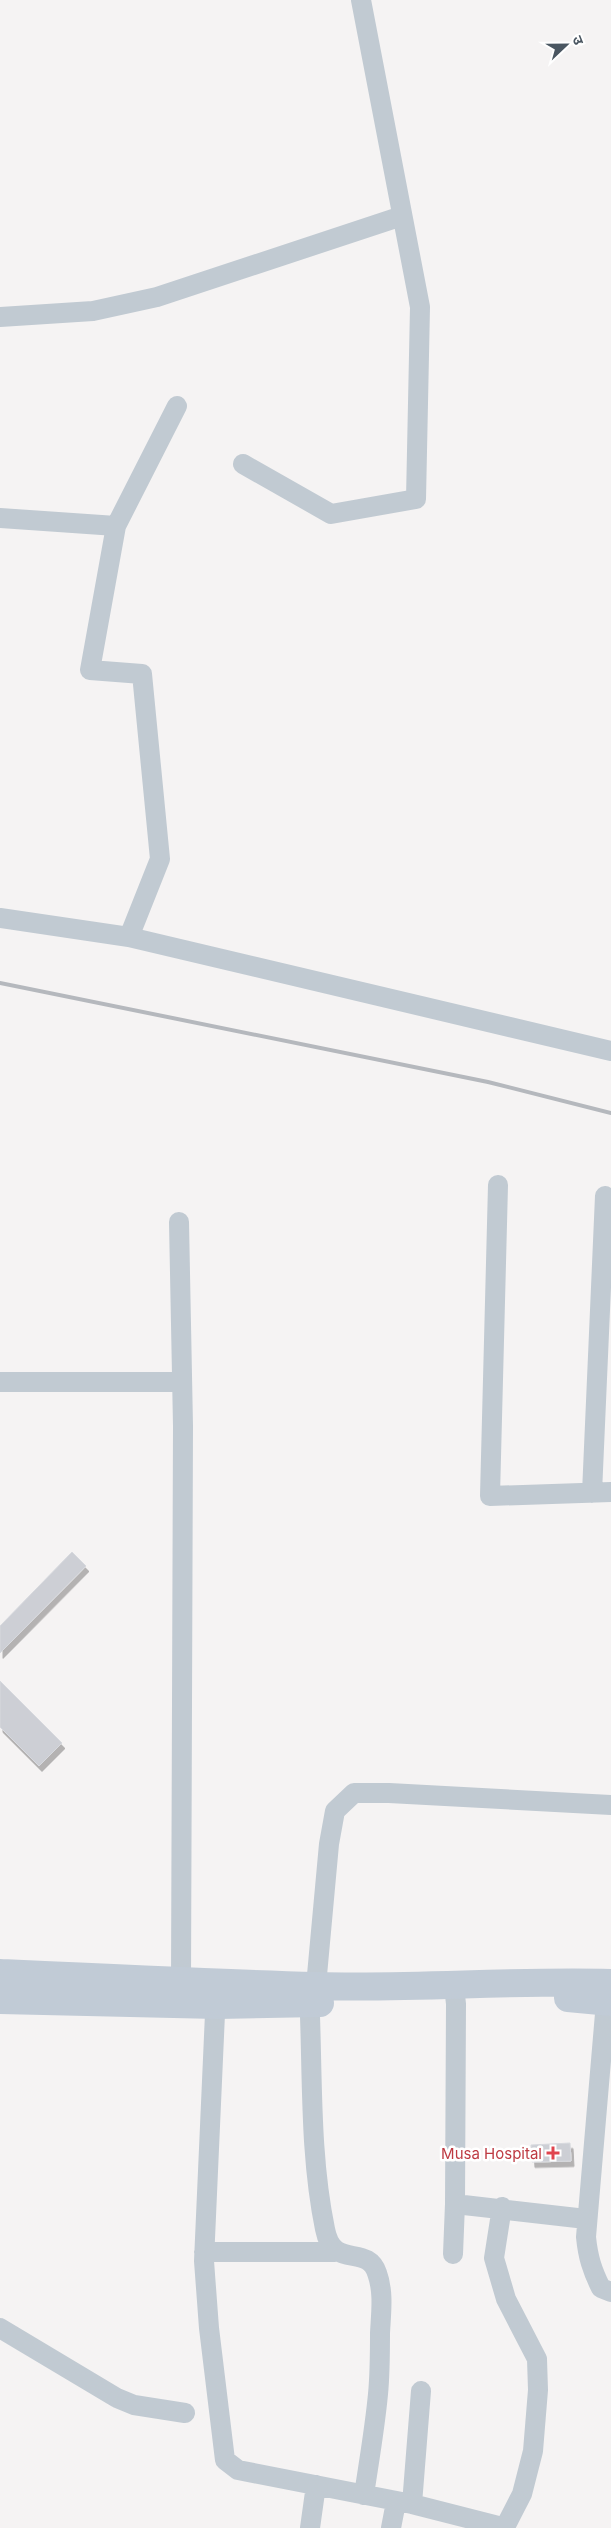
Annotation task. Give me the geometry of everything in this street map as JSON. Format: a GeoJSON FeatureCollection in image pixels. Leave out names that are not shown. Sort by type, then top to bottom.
{"type":"FeatureCollection","features":[{"type":"Feature","properties":{"kind":"main road"},"geometry":{"type":"LineString","coordinates":[[0,1973],[181,1981],[216,1993]]}},
{"type":"Feature","properties":{"kind":"main road"},"geometry":{"type":"LineString","coordinates":[[0,2000],[216,1993],[311,1992],[455,1995],[560,1981],[609,1993]]}},
{"type":"Feature","properties":{"kind":"street"},"geometry":{"type":"LineString","coordinates":[[243,464],[331,514],[416,499],[420,307],[361,0]]}},
{"type":"Feature","properties":{"kind":"street"},"geometry":{"type":"LineString","coordinates":[[0,317],[93,311],[157,297],[402,216]]}},
{"type":"Feature","properties":{"kind":"street"},"geometry":{"type":"LineString","coordinates":[[129,937],[160,859],[142,674],[90,670],[116,526],[178,406]]}},
{"type":"Feature","properties":{"kind":"street"},"geometry":{"type":"LineString","coordinates":[[0,518],[116,526]]}},
{"type":"Feature","properties":{"kind":"street"},"geometry":{"type":"LineString","coordinates":[[0,918],[129,937],[611,1051]]}},
{"type":"Feature","properties":{"kind":"street"},"geometry":{"type":"LineString","coordinates":[[498,1185],[490,1496],[602,1492],[605,1196]]}},
{"type":"Feature","properties":{"kind":"street"},"geometry":{"type":"LineString","coordinates":[[179,1222],[182,1382],[181,1981]]}},
{"type":"Feature","properties":{"kind":"street"},"geometry":{"type":"LineString","coordinates":[[0,1382],[182,1382]]}},
{"type":"Feature","properties":{"kind":"street"},"geometry":{"type":"LineString","coordinates":[[335,2252],[329,2244],[325,2230],[319,2193],[312,2090],[311,1992],[328,1844],[334,1811],[354,1793],[389,1792],[611,1805]]}},
{"type":"Feature","properties":{"kind":"street"},"geometry":{"type":"LineString","coordinates":[[216,1993],[204,2252],[209,2328],[225,2460],[238,2470],[404,2503],[505,2528],[522,2494],[533,2450],[538,2382],[537,2359],[506,2299],[494,2258],[502,2207]]}},
{"type":"Feature","properties":{"kind":"street"},"geometry":{"type":"LineString","coordinates":[[609,1993],[586,2219],[588,2260],[601,2288],[611,2292]]}},
{"type":"Feature","properties":{"kind":"street"},"geometry":{"type":"LineString","coordinates":[[453,2254],[455,2204],[455,1995]]}},
{"type":"Feature","properties":{"kind":"street"},"geometry":{"type":"LineString","coordinates":[[455,2204],[502,2207],[586,2219]]}},
{"type":"Feature","properties":{"kind":"street"},"geometry":{"type":"LineString","coordinates":[[204,2252],[335,2252],[372,2263],[377,2272],[382,2295],[378,2394],[364,2495]]}},
{"type":"Feature","properties":{"kind":"street"},"geometry":{"type":"LineString","coordinates":[[0,2328],[117,2398],[134,2405],[185,2413]]}},
{"type":"Feature","properties":{"kind":"street"},"geometry":{"type":"LineString","coordinates":[[391,2528],[404,2503],[421,2391]]}},
{"type":"Feature","properties":{"kind":"street"},"geometry":{"type":"LineString","coordinates":[[310,2528],[316,2485]]}},
{"type":"Feature","properties":{"kind":"building"},"geometry":{"type":"Polygon","coordinates":[[[72,1552],[86,1566],[0,1653],[0,1626],[72,1552]]]}},
{"type":"Feature","properties":{"kind":"building"},"geometry":{"type":"Polygon","coordinates":[[[0,1681],[62,1743],[39,1766],[0,1727],[0,1681]]]}},
{"type":"Feature","properties":{"kind":"building"},"geometry":{"type":"Polygon","coordinates":[[[570,2143],[571,2161],[532,2162],[531,2145],[570,2143]]]}},
{"type":"Feature","properties":{"kind":"railway"},"geometry":{"type":"LineString","coordinates":[[0,983],[488,1082],[611,1113]]}},
{"type":"Feature","properties":{"kind":"place","name":"Musa Hospital"},"geometry":{"type":"Point","coordinates":[553,2153]}}]}
